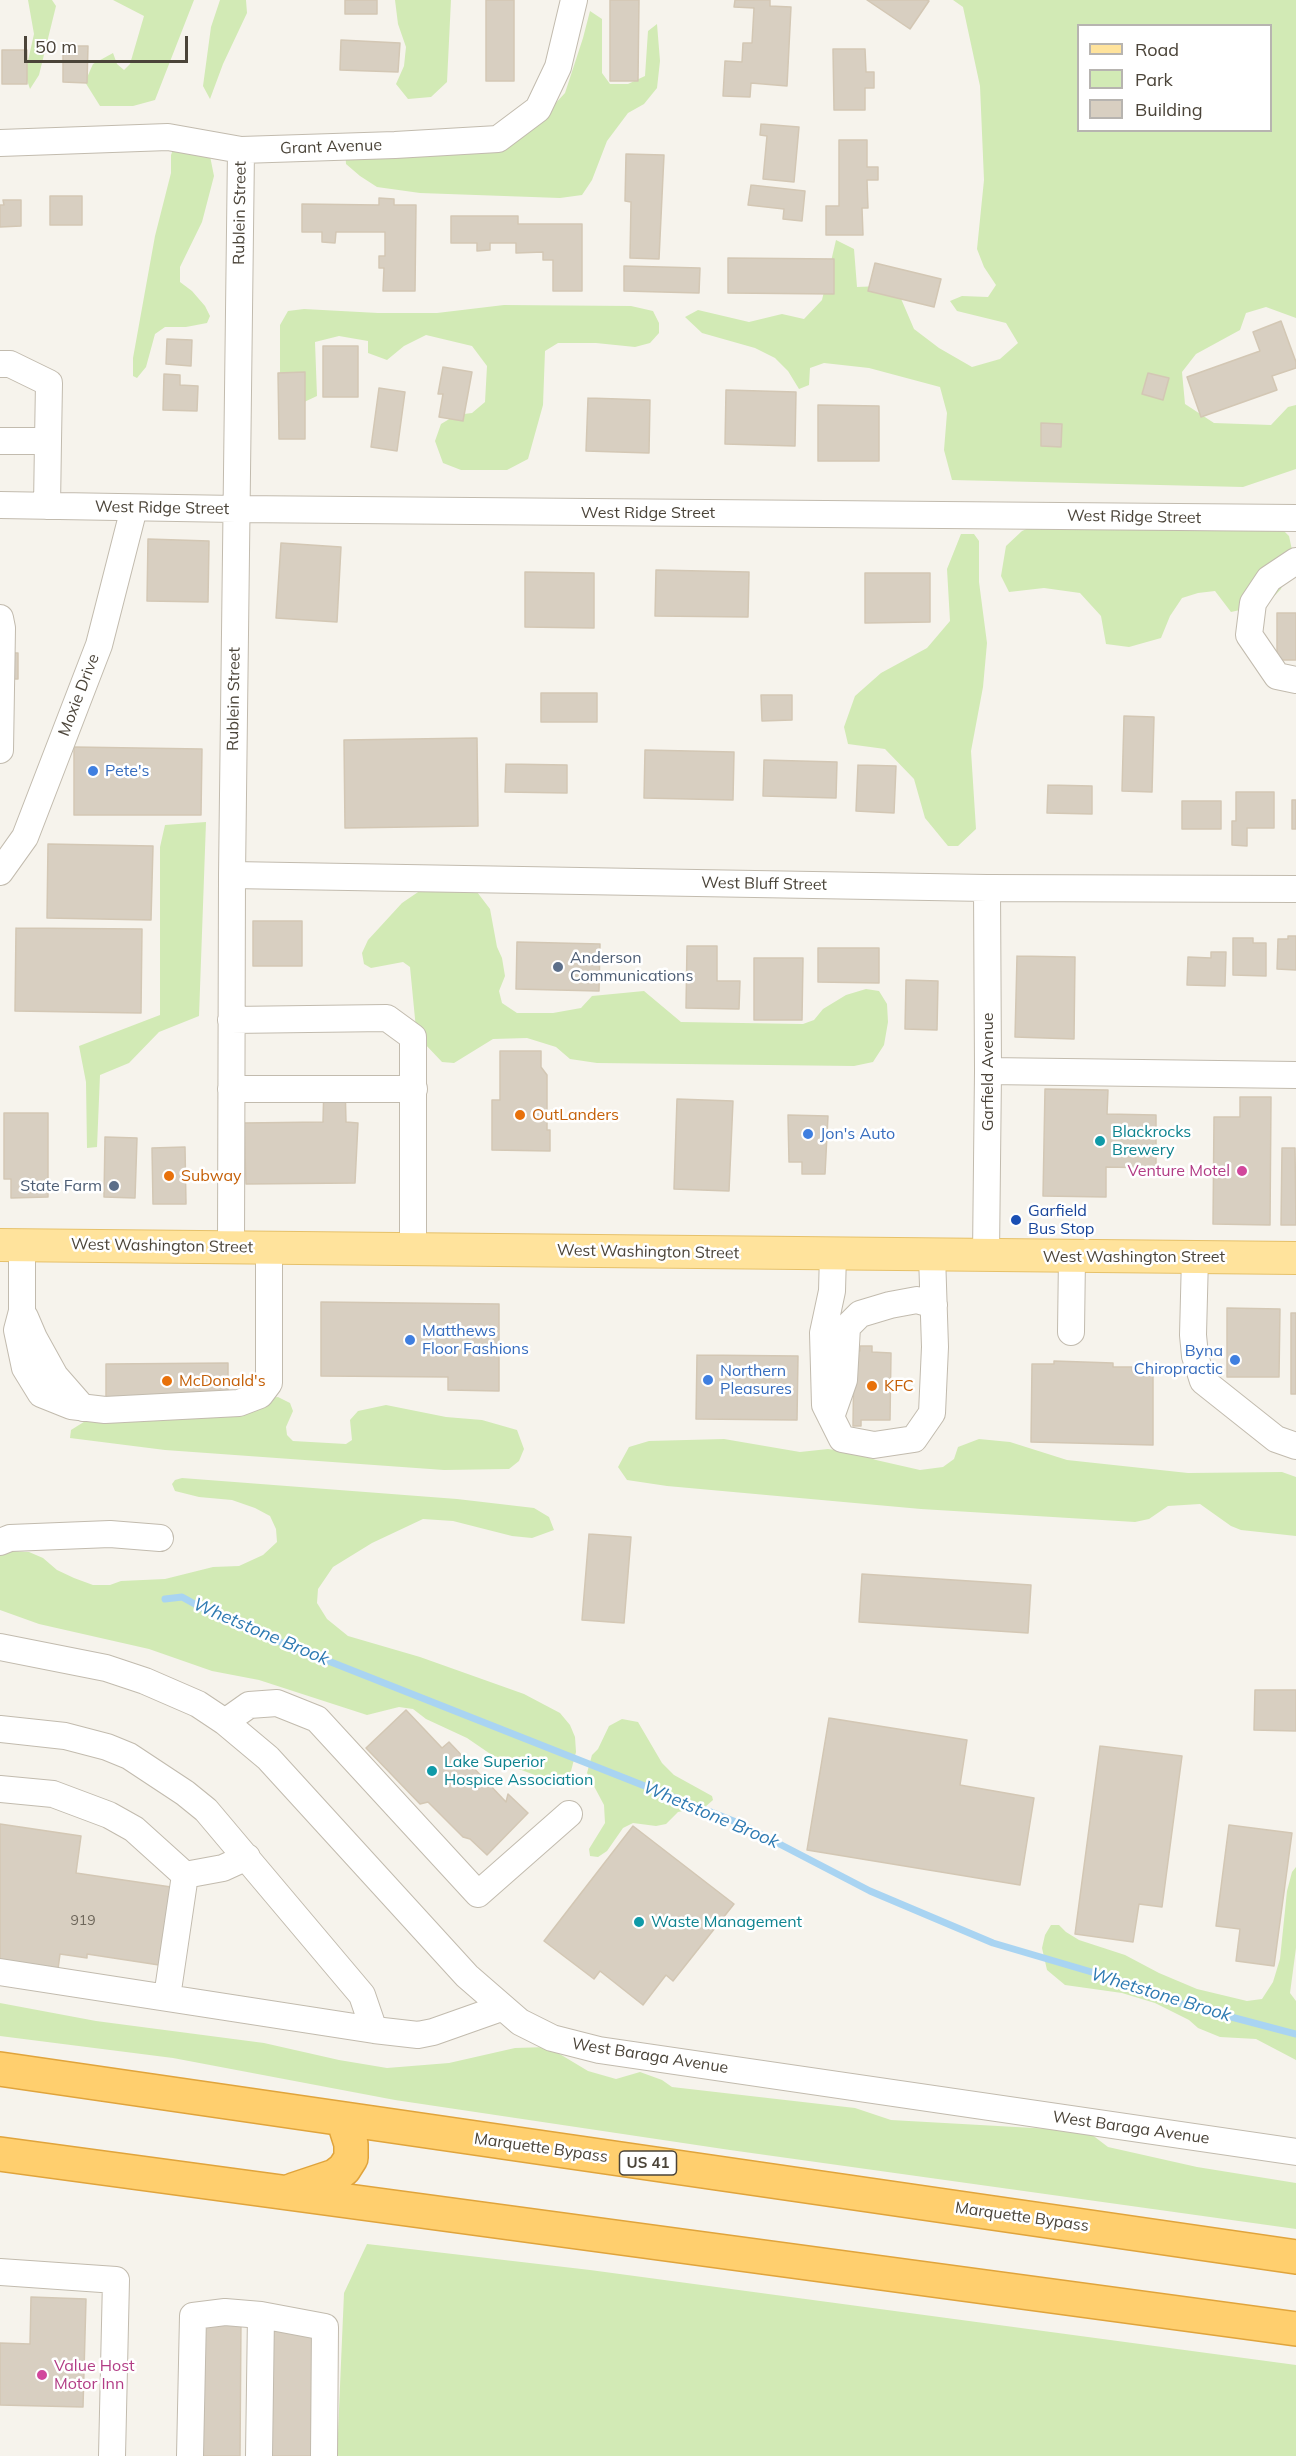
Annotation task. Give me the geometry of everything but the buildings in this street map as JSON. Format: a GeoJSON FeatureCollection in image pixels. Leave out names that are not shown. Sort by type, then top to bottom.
{"type":"FeatureCollection","features":[{"type":"Feature","properties":{"kind":"highway","name":"Marquette Bypass"},"geometry":{"type":"LineString","coordinates":[[0,2069],[1296,2257]]}},
{"type":"Feature","properties":{"kind":"highway"},"geometry":{"type":"LineString","coordinates":[[285,2192],[335,2176],[344,2169],[351,2158],[351,2144],[343,2119]]}},
{"type":"Feature","properties":{"kind":"highway"},"geometry":{"type":"LineString","coordinates":[[0,2154],[1296,2329]]}},
{"type":"Feature","properties":{"kind":"main road","name":"West Washington Street"},"geometry":{"type":"LineString","coordinates":[[11,1245],[1296,1258]]}},
{"type":"Feature","properties":{"kind":"street","name":"Grant Avenue"},"geometry":{"type":"LineString","coordinates":[[0,143],[168,137],[241,150],[395,146],[498,139],[538,109],[558,67],[574,0]]}},
{"type":"Feature","properties":{"kind":"street","name":"Rublein Street"},"geometry":{"type":"LineString","coordinates":[[231,1247],[232,874],[241,150]]}},
{"type":"Feature","properties":{"kind":"street"},"geometry":{"type":"LineString","coordinates":[[0,364],[10,364],[49,384],[47,506]]}},
{"type":"Feature","properties":{"kind":"street"},"geometry":{"type":"LineString","coordinates":[[0,441],[48,441]]}},
{"type":"Feature","properties":{"kind":"street","name":"West Ridge Street"},"geometry":{"type":"LineString","coordinates":[[0,505],[1296,518]]}},
{"type":"Feature","properties":{"kind":"street","name":"Moxie Drive"},"geometry":{"type":"LineString","coordinates":[[0,872],[25,837],[99,645],[134,508]]}},
{"type":"Feature","properties":{"kind":"street"},"geometry":{"type":"LineString","coordinates":[[1296,561],[1269,579],[1253,603],[1249,635],[1277,676],[1296,680]]}},
{"type":"Feature","properties":{"kind":"street"},"geometry":{"type":"LineString","coordinates":[[0,618],[2,628],[0,750]]}},
{"type":"Feature","properties":{"kind":"street","name":"West Bluff Street"},"geometry":{"type":"LineString","coordinates":[[232,874],[987,888],[1296,889]]}},
{"type":"Feature","properties":{"kind":"street","name":"Garfield Avenue"},"geometry":{"type":"LineString","coordinates":[[986,1255],[987,888]]}},
{"type":"Feature","properties":{"kind":"street"},"geometry":{"type":"LineString","coordinates":[[231,1020],[387,1018],[413,1037],[413,1249]]}},
{"type":"Feature","properties":{"kind":"street"},"geometry":{"type":"LineString","coordinates":[[988,1071],[1296,1075]]}},
{"type":"Feature","properties":{"kind":"street"},"geometry":{"type":"LineString","coordinates":[[231,1089],[414,1089]]}},
{"type":"Feature","properties":{"kind":"street"},"geometry":{"type":"LineString","coordinates":[[11,1245],[22,1311],[17,1329],[25,1368],[41,1394],[71,1406],[105,1410],[239,1403],[261,1395],[269,1383],[268,1248]]}},
{"type":"Feature","properties":{"kind":"street"},"geometry":{"type":"LineString","coordinates":[[833,1254],[832,1291],[823,1333],[825,1405],[842,1439],[874,1444],[914,1439],[932,1413],[935,1347],[932,1255]]}},
{"type":"Feature","properties":{"kind":"street"},"geometry":{"type":"LineString","coordinates":[[1071,1332],[1072,1256]]}},
{"type":"Feature","properties":{"kind":"street"},"geometry":{"type":"LineString","coordinates":[[1195,1257],[1193,1335],[1195,1356],[1203,1381],[1276,1439],[1296,1446]]}},
{"type":"Feature","properties":{"kind":"street"},"geometry":{"type":"LineString","coordinates":[[831,1417],[844,1380],[848,1327],[860,1314],[890,1305],[917,1300],[934,1305]]}},
{"type":"Feature","properties":{"kind":"street"},"geometry":{"type":"LineString","coordinates":[[0,1542],[10,1538],[110,1534],[160,1538]]}},
{"type":"Feature","properties":{"kind":"street","name":"West Baraga Avenue"},"geometry":{"type":"LineString","coordinates":[[0,1647],[106,1668],[145,1681],[198,1704],[225,1722],[268,1758],[449,1959],[501,2008],[520,2022],[552,2038],[598,2050],[1296,2152]]}},
{"type":"Feature","properties":{"kind":"street"},"geometry":{"type":"LineString","coordinates":[[225,1722],[249,1705],[277,1703],[317,1719],[478,1894],[569,1814]]}},
{"type":"Feature","properties":{"kind":"street"},"geometry":{"type":"LineString","coordinates":[[0,1729],[86,1740],[129,1756],[185,1793],[206,1810],[362,1995],[374,2030]]}},
{"type":"Feature","properties":{"kind":"street"},"geometry":{"type":"LineString","coordinates":[[0,1789],[53,1794],[109,1815],[134,1829],[185,1875]]}},
{"type":"Feature","properties":{"kind":"street"},"geometry":{"type":"LineString","coordinates":[[185,1875],[224,1868],[247,1857]]}},
{"type":"Feature","properties":{"kind":"street"},"geometry":{"type":"LineString","coordinates":[[167,1997],[185,1875]]}},
{"type":"Feature","properties":{"kind":"street"},"geometry":{"type":"LineString","coordinates":[[0,1972],[418,2035],[501,2008]]}},
{"type":"Feature","properties":{"kind":"street"},"geometry":{"type":"LineString","coordinates":[[0,2272],[116,2280],[112,2456]]}},
{"type":"Feature","properties":{"kind":"street"},"geometry":{"type":"LineString","coordinates":[[190,2456],[194,2316],[225,2312],[261,2315],[326,2327],[324,2456]]}},
{"type":"Feature","properties":{"kind":"street"},"geometry":{"type":"LineString","coordinates":[[259,2456],[261,2315]]}},
{"type":"Feature","properties":{"kind":"green space"},"geometry":{"type":"Polygon","coordinates":[[[28,0],[52,0],[56,6],[39,75],[30,89],[25,74],[34,34],[28,0]]]}},
{"type":"Feature","properties":{"kind":"green space"},"geometry":{"type":"Polygon","coordinates":[[[113,0],[194,0],[155,100],[133,106],[100,106],[85,82],[93,64],[113,53],[117,64],[124,70],[130,64],[144,16],[113,0]]]}},
{"type":"Feature","properties":{"kind":"green space"},"geometry":{"type":"Polygon","coordinates":[[[220,0],[246,0],[247,13],[223,64],[210,99],[203,86],[211,27],[220,0]]]}},
{"type":"Feature","properties":{"kind":"green space"},"geometry":{"type":"Polygon","coordinates":[[[395,0],[451,0],[447,82],[431,97],[408,99],[396,84],[404,66],[406,47],[398,24],[395,0]]]}},
{"type":"Feature","properties":{"kind":"green space"},"geometry":{"type":"Polygon","coordinates":[[[953,0],[1296,0],[1296,318],[1266,307],[1246,313],[1240,330],[1196,354],[1182,372],[1185,404],[1214,423],[1271,425],[1288,407],[1296,405],[1296,469],[1243,487],[952,480],[944,450],[947,413],[940,387],[869,368],[824,363],[810,368],[809,385],[799,389],[788,371],[775,358],[755,348],[702,333],[685,317],[698,310],[749,322],[782,314],[804,319],[822,300],[836,240],[854,249],[857,287],[881,286],[899,294],[914,329],[939,348],[972,367],[1000,359],[1018,343],[1006,323],[957,311],[950,301],[962,296],[988,297],[996,285],[984,267],[977,249],[984,180],[980,86],[963,7],[953,0]]]}},
{"type":"Feature","properties":{"kind":"green space"},"geometry":{"type":"Polygon","coordinates":[[[590,11],[602,19],[602,73],[610,84],[628,84],[645,76],[648,31],[657,24],[660,61],[657,88],[644,104],[628,113],[607,141],[592,180],[582,195],[560,198],[420,193],[377,187],[346,164],[345,147],[360,133],[462,132],[538,122],[565,93],[590,11]]]}},
{"type":"Feature","properties":{"kind":"green space"},"geometry":{"type":"Polygon","coordinates":[[[174,147],[210,156],[214,176],[202,222],[180,267],[180,282],[192,291],[210,316],[207,323],[186,327],[165,327],[155,334],[146,367],[137,378],[133,376],[133,358],[155,236],[171,173],[171,155],[174,147]]]}},
{"type":"Feature","properties":{"kind":"green space"},"geometry":{"type":"Polygon","coordinates":[[[504,305],[631,306],[653,311],[659,323],[659,333],[650,343],[635,347],[596,343],[558,343],[545,351],[543,405],[528,459],[507,470],[461,470],[443,463],[435,441],[441,424],[456,415],[472,413],[485,402],[487,366],[472,346],[426,335],[404,346],[387,360],[368,353],[368,341],[339,336],[315,342],[317,396],[302,403],[280,381],[280,325],[288,311],[304,309],[437,313],[504,305]]]}},
{"type":"Feature","properties":{"kind":"green space"},"geometry":{"type":"Polygon","coordinates":[[[1038,524],[1282,529],[1289,536],[1292,550],[1281,589],[1267,604],[1231,612],[1215,591],[1198,593],[1182,598],[1170,616],[1161,638],[1129,647],[1106,644],[1101,616],[1080,593],[1044,588],[1009,592],[1001,576],[1006,546],[1022,531],[1038,524]]]}},
{"type":"Feature","properties":{"kind":"green space"},"geometry":{"type":"Polygon","coordinates":[[[961,534],[974,534],[979,541],[979,582],[987,643],[983,687],[971,751],[976,829],[958,846],[948,846],[925,818],[914,779],[885,749],[848,744],[844,727],[855,696],[881,673],[927,648],[950,621],[947,569],[961,534]]]}},
{"type":"Feature","properties":{"kind":"green space"},"geometry":{"type":"Polygon","coordinates":[[[206,822],[199,1016],[159,1032],[129,1063],[100,1075],[97,1147],[87,1148],[86,1082],[79,1046],[160,1015],[160,847],[165,825],[206,822]]]}},
{"type":"Feature","properties":{"kind":"green space"},"geometry":{"type":"Polygon","coordinates":[[[424,888],[474,888],[490,909],[505,976],[499,991],[502,1003],[517,1013],[553,1013],[581,1008],[592,996],[644,991],[681,1022],[803,1024],[814,1020],[823,1009],[846,995],[866,989],[879,991],[887,1004],[888,1022],[884,1045],[873,1062],[854,1066],[597,1063],[570,1059],[556,1047],[527,1038],[493,1039],[454,1063],[442,1062],[424,1043],[416,1029],[410,967],[403,962],[371,968],[364,964],[362,953],[368,940],[402,903],[424,888]]]}},
{"type":"Feature","properties":{"kind":"green space"},"geometry":{"type":"Polygon","coordinates":[[[278,1397],[290,1403],[293,1411],[286,1427],[287,1435],[293,1441],[346,1444],[352,1440],[350,1420],[358,1411],[386,1405],[446,1417],[482,1420],[517,1430],[524,1449],[519,1461],[509,1469],[444,1470],[165,1450],[70,1438],[71,1430],[87,1420],[278,1397]]]}},
{"type":"Feature","properties":{"kind":"green space"},"geometry":{"type":"Polygon","coordinates":[[[724,1439],[800,1452],[828,1449],[855,1453],[920,1470],[943,1467],[954,1459],[958,1447],[979,1439],[1010,1442],[1067,1460],[1188,1473],[1282,1472],[1296,1477],[1296,1536],[1241,1530],[1231,1526],[1200,1504],[1168,1506],[1149,1519],[1135,1522],[921,1509],[667,1486],[627,1480],[618,1467],[629,1447],[649,1441],[724,1439]]]}},
{"type":"Feature","properties":{"kind":"green space"},"geometry":{"type":"Polygon","coordinates":[[[182,1478],[457,1499],[534,1508],[549,1517],[554,1530],[532,1538],[512,1536],[453,1521],[423,1519],[372,1543],[333,1567],[318,1589],[317,1603],[327,1619],[348,1636],[420,1657],[524,1694],[560,1713],[570,1725],[575,1737],[576,1752],[571,1771],[560,1779],[543,1778],[505,1764],[467,1738],[426,1719],[413,1709],[399,1707],[367,1715],[259,1680],[212,1671],[149,1649],[39,1624],[0,1610],[0,1554],[8,1551],[29,1552],[43,1558],[57,1570],[74,1578],[93,1585],[110,1585],[121,1581],[165,1579],[213,1567],[239,1566],[263,1555],[277,1542],[276,1529],[270,1516],[232,1500],[199,1497],[175,1491],[172,1484],[175,1480],[182,1478]]]}},
{"type":"Feature","properties":{"kind":"green space"},"geometry":{"type":"Polygon","coordinates":[[[622,1719],[638,1722],[662,1763],[674,1775],[712,1796],[713,1800],[705,1807],[678,1812],[666,1824],[656,1826],[633,1823],[623,1828],[607,1851],[598,1857],[590,1856],[589,1849],[605,1823],[604,1805],[587,1773],[592,1755],[598,1749],[609,1726],[622,1719]]]}},
{"type":"Feature","properties":{"kind":"green space"},"geometry":{"type":"Polygon","coordinates":[[[1296,1867],[1296,1948],[1290,1993],[1296,2001],[1296,2060],[1256,2039],[1220,2037],[1198,2028],[1189,2020],[1155,2003],[1122,1993],[1065,1985],[1047,1970],[1042,1948],[1045,1935],[1051,1925],[1059,1925],[1079,1940],[1125,1955],[1197,1989],[1247,2001],[1262,1999],[1273,1982],[1280,1959],[1287,1891],[1292,1872],[1296,1867]]]}},
{"type":"Feature","properties":{"kind":"green space"},"geometry":{"type":"Polygon","coordinates":[[[0,2003],[96,2021],[264,2043],[387,2068],[449,2063],[515,2048],[548,2047],[588,2071],[616,2079],[640,2072],[662,2080],[672,2087],[855,2108],[891,2120],[1087,2131],[1108,2147],[1197,2167],[1296,2183],[1296,2229],[730,2150],[395,2100],[173,2058],[0,2036],[0,2003]]]}},
{"type":"Feature","properties":{"kind":"green space"},"geometry":{"type":"Polygon","coordinates":[[[367,2244],[590,2270],[1296,2365],[1296,2456],[337,2456],[344,2293],[367,2244]]]}},
{"type":"Feature","properties":{"kind":"waterway","name":"Whetstone Brook"},"geometry":{"type":"LineString","coordinates":[[165,1599],[182,1597],[222,1619],[741,1824],[870,1891],[993,1943],[1112,1978],[1182,2004],[1296,2034]]}},
{"type":"Feature","properties":{"kind":"place","name":"Pete's"},"geometry":{"type":"Point","coordinates":[93,771]}},
{"type":"Feature","properties":{"kind":"place","name":"Anderson Communications"},"geometry":{"type":"Point","coordinates":[558,967]}},
{"type":"Feature","properties":{"kind":"place","name":"OutLanders"},"geometry":{"type":"Point","coordinates":[520,1115]}},
{"type":"Feature","properties":{"kind":"place","name":"Jon's Auto"},"geometry":{"type":"Point","coordinates":[808,1134]}},
{"type":"Feature","properties":{"kind":"place","name":"Blackrocks Brewery"},"geometry":{"type":"Point","coordinates":[1100,1141]}},
{"type":"Feature","properties":{"kind":"place","name":"Venture Motel"},"geometry":{"type":"Point","coordinates":[1242,1171]}},
{"type":"Feature","properties":{"kind":"place","name":"Subway"},"geometry":{"type":"Point","coordinates":[169,1176]}},
{"type":"Feature","properties":{"kind":"place","name":"State Farm"},"geometry":{"type":"Point","coordinates":[114,1186]}},
{"type":"Feature","properties":{"kind":"place","name":"Garfield Bus Stop"},"geometry":{"type":"Point","coordinates":[1016,1220]}},
{"type":"Feature","properties":{"kind":"place","name":"Matthews Floor Fashions"},"geometry":{"type":"Point","coordinates":[410,1340]}},
{"type":"Feature","properties":{"kind":"place","name":"Byna Chiropractic"},"geometry":{"type":"Point","coordinates":[1235,1360]}},
{"type":"Feature","properties":{"kind":"place","name":"Northern Pleasures"},"geometry":{"type":"Point","coordinates":[708,1380]}},
{"type":"Feature","properties":{"kind":"place","name":"McDonald's"},"geometry":{"type":"Point","coordinates":[167,1381]}},
{"type":"Feature","properties":{"kind":"place","name":"KFC"},"geometry":{"type":"Point","coordinates":[872,1386]}},
{"type":"Feature","properties":{"kind":"place","name":"Lake Superior Hospice Association"},"geometry":{"type":"Point","coordinates":[432,1771]}},
{"type":"Feature","properties":{"kind":"place","name":"Waste Management"},"geometry":{"type":"Point","coordinates":[639,1922]}},
{"type":"Feature","properties":{"kind":"place","name":"Value Host Motor Inn"},"geometry":{"type":"Point","coordinates":[42,2375]}}]}
